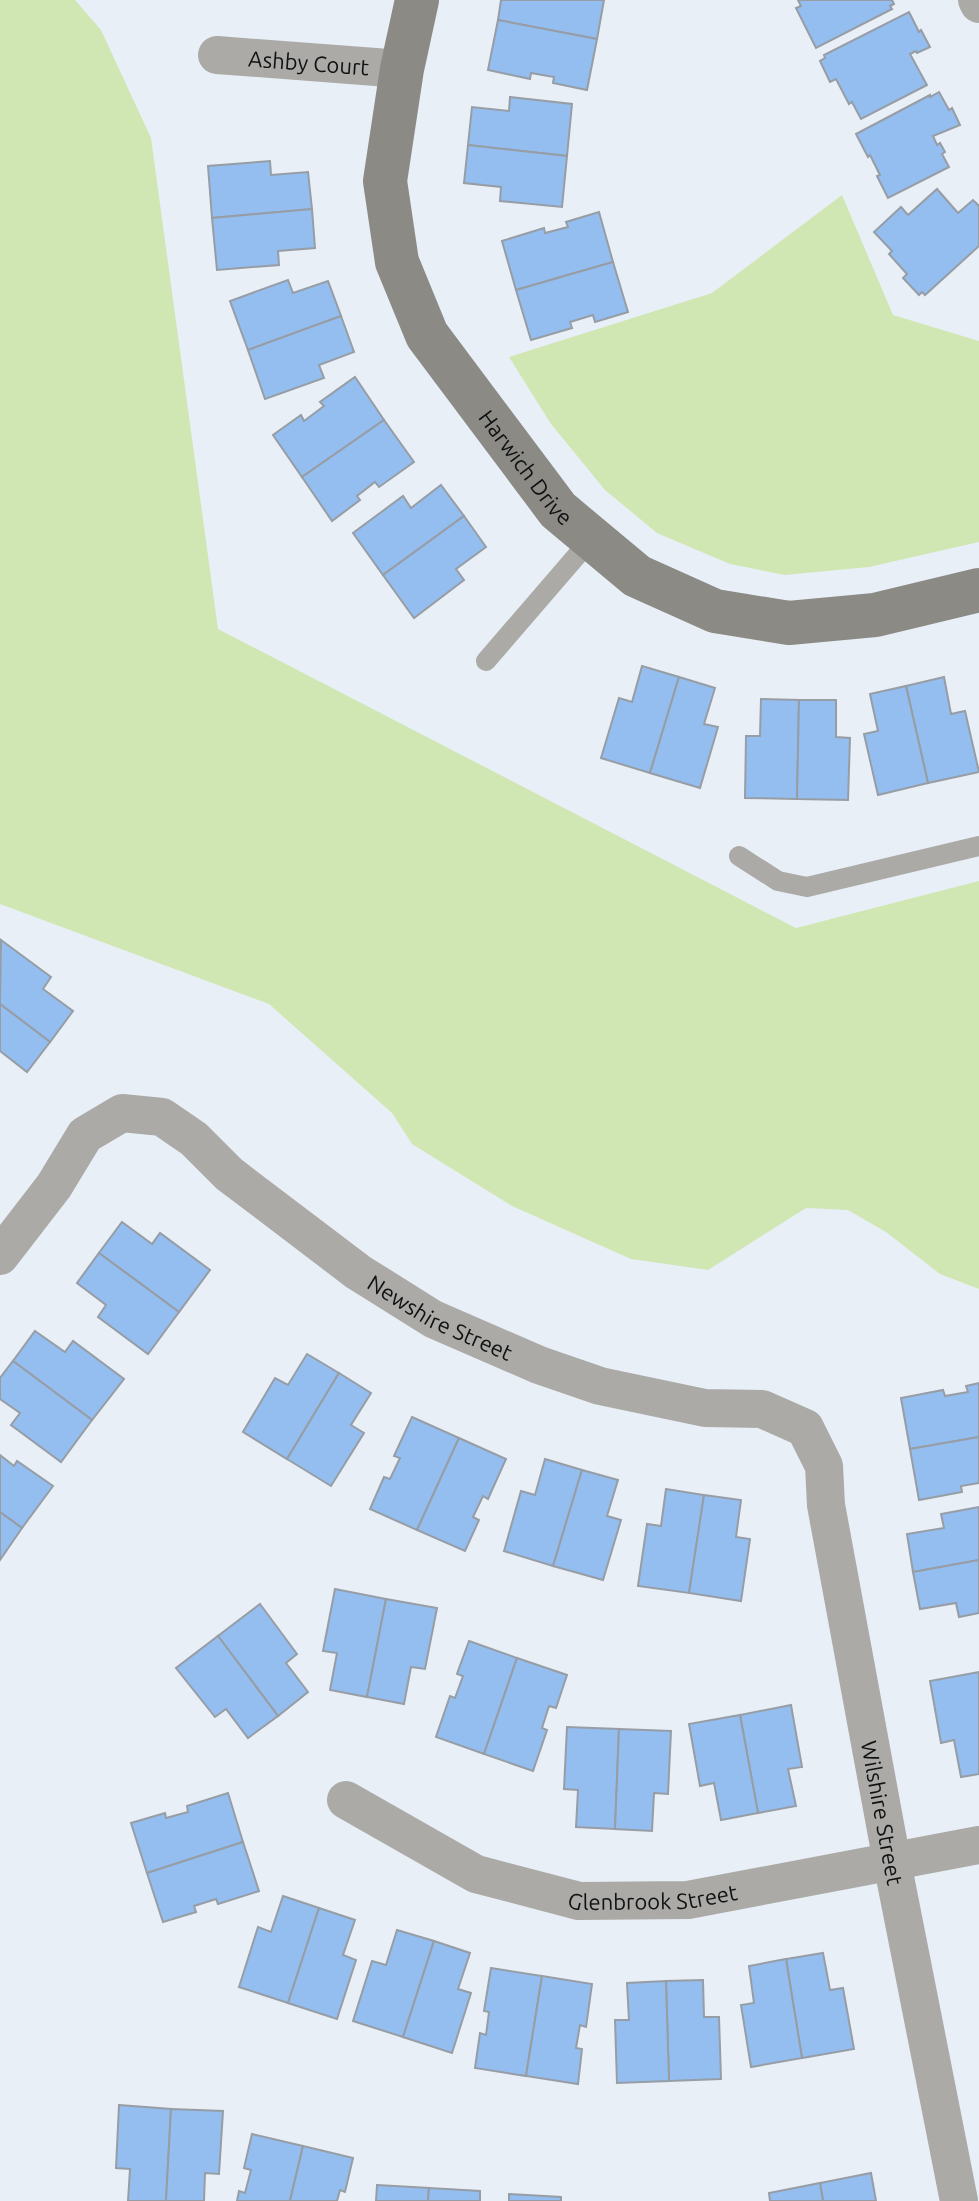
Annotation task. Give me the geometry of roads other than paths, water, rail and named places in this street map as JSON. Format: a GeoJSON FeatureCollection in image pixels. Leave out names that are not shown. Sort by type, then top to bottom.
{"type":"FeatureCollection","features":[{"type":"Feature","properties":{"kind":"street","name":"Harwich Drive"},"geometry":{"type":"LineString","coordinates":[[417,0],[402,69],[385,181],[397,262],[427,335],[558,510],[637,576],[715,611],[789,623],[875,615],[979,590]]}},
{"type":"Feature","properties":{"kind":"street","name":"Ashby Court"},"geometry":{"type":"LineString","coordinates":[[217,55],[402,69]]}},
{"type":"Feature","properties":{"kind":"street","name":"Newshire Street"},"geometry":{"type":"LineString","coordinates":[[0,1256],[54,1186],[85,1135],[122,1113],[162,1117],[194,1139],[229,1174],[358,1272],[433,1319],[539,1365],[600,1386],[705,1408],[762,1409],[805,1428]]}},
{"type":"Feature","properties":{"kind":"street","name":"Wilshire Street"},"geometry":{"type":"LineString","coordinates":[[805,1428],[824,1466],[826,1505],[959,2201]]}},
{"type":"Feature","properties":{"kind":"street","name":"Glenbrook Street"},"geometry":{"type":"LineString","coordinates":[[346,1800],[476,1874],[579,1901],[688,1900],[979,1845]]}},
{"type":"Feature","properties":{"kind":"lane"},"geometry":{"type":"LineString","coordinates":[[486,661],[592,538]]}},
{"type":"Feature","properties":{"kind":"lane"},"geometry":{"type":"LineString","coordinates":[[739,856],[778,881],[807,887],[979,846]]}}]}
